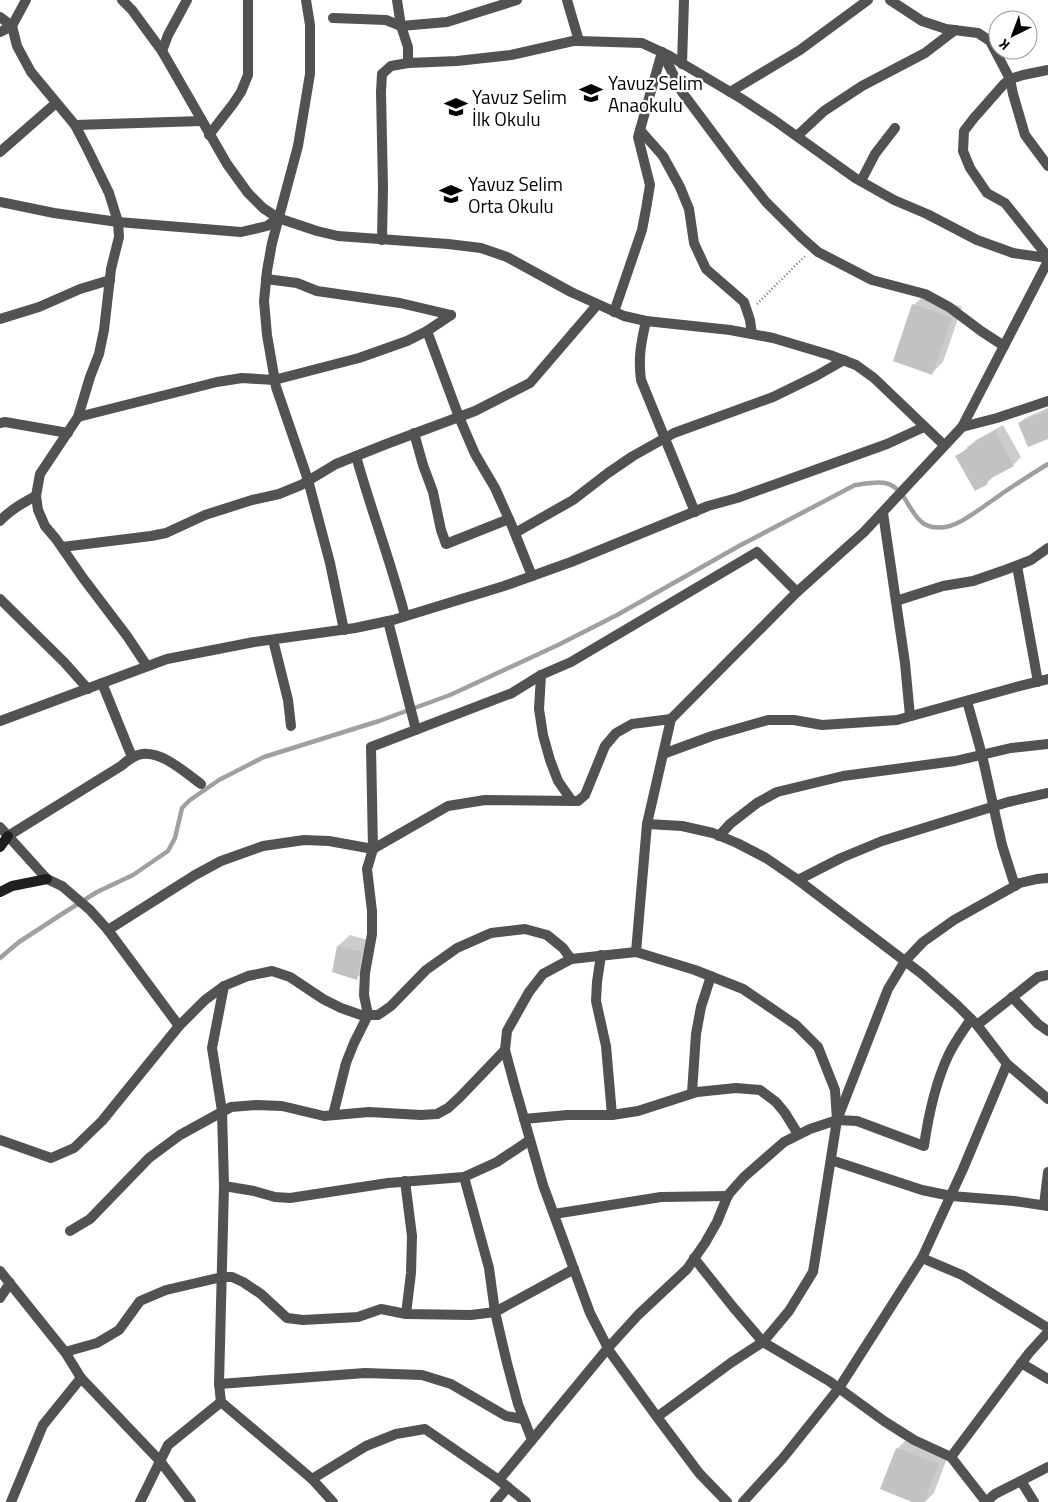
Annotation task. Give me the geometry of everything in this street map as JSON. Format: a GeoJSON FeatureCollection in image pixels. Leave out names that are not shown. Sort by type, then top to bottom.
{"type":"FeatureCollection","features":[{"type":"Feature","properties":{"kind":"main road"},"geometry":{"type":"LineString","coordinates":[[0,847],[8,836]]}},
{"type":"Feature","properties":{"kind":"main road"},"geometry":{"type":"LineString","coordinates":[[0,892],[12,886],[47,879]]}},
{"type":"Feature","properties":{"kind":"street"},"geometry":{"type":"LineString","coordinates":[[0,32],[12,26],[26,0]]}},
{"type":"Feature","properties":{"kind":"street"},"geometry":{"type":"LineString","coordinates":[[122,0],[132,10],[162,51],[226,164],[248,193],[263,208],[278,218],[317,232],[338,236],[481,248],[507,257],[597,305],[624,316],[646,321],[730,330],[773,338],[844,360],[856,365],[874,378],[944,445]]}},
{"type":"Feature","properties":{"kind":"street"},"geometry":{"type":"LineString","coordinates":[[162,51],[186,0]]}},
{"type":"Feature","properties":{"kind":"street"},"geometry":{"type":"LineString","coordinates":[[209,134],[241,92],[248,75],[248,0]]}},
{"type":"Feature","properties":{"kind":"street"},"geometry":{"type":"LineString","coordinates":[[306,0],[310,25],[310,74],[298,146],[272,243],[264,301],[274,380],[308,480],[330,563],[344,630]]}},
{"type":"Feature","properties":{"kind":"street"},"geometry":{"type":"LineString","coordinates":[[396,0],[401,26],[408,47],[408,63]]}},
{"type":"Feature","properties":{"kind":"street"},"geometry":{"type":"LineString","coordinates":[[333,18],[386,20],[401,26],[447,22],[516,0]]}},
{"type":"Feature","properties":{"kind":"street"},"geometry":{"type":"LineString","coordinates":[[567,0],[579,41]]}},
{"type":"Feature","properties":{"kind":"street"},"geometry":{"type":"LineString","coordinates":[[682,64],[684,0]]}},
{"type":"Feature","properties":{"kind":"street"},"geometry":{"type":"LineString","coordinates":[[730,92],[800,50],[868,0]]}},
{"type":"Feature","properties":{"kind":"street"},"geometry":{"type":"LineString","coordinates":[[890,0],[922,21],[946,29],[978,33],[990,42],[1010,79],[1025,135],[1048,166]]}},
{"type":"Feature","properties":{"kind":"street"},"geometry":{"type":"LineString","coordinates":[[0,17],[12,26],[17,46],[31,72],[75,126],[109,193],[118,222],[119,236],[110,280],[99,354],[78,417],[40,474],[36,496],[38,510],[45,526],[127,636],[147,666]]}},
{"type":"Feature","properties":{"kind":"street"},"geometry":{"type":"LineString","coordinates":[[797,136],[824,111],[862,86],[925,54],[955,30]]}},
{"type":"Feature","properties":{"kind":"street"},"geometry":{"type":"LineString","coordinates":[[382,240],[382,74],[391,66],[408,63],[457,61],[511,55],[579,41],[642,43],[662,52],[730,92],[861,181],[894,200],[927,214],[977,240],[1013,253],[1048,259]]}},
{"type":"Feature","properties":{"kind":"street"},"geometry":{"type":"LineString","coordinates":[[614,312],[642,230],[650,185],[638,137],[662,52]]}},
{"type":"Feature","properties":{"kind":"street"},"geometry":{"type":"LineString","coordinates":[[662,52],[682,92],[766,202],[800,237],[818,252],[872,280],[925,294],[949,307],[1004,346]]}},
{"type":"Feature","properties":{"kind":"street"},"geometry":{"type":"LineString","coordinates":[[1048,70],[1010,79],[1004,84],[964,131],[963,151],[970,168],[988,193],[1005,203],[1048,259]]}},
{"type":"Feature","properties":{"kind":"street"},"geometry":{"type":"LineString","coordinates":[[0,152],[56,103]]}},
{"type":"Feature","properties":{"kind":"street"},"geometry":{"type":"LineString","coordinates":[[75,126],[202,121]]}},
{"type":"Feature","properties":{"kind":"street"},"geometry":{"type":"LineString","coordinates":[[861,181],[875,154],[894,128]]}},
{"type":"Feature","properties":{"kind":"street"},"geometry":{"type":"LineString","coordinates":[[640,130],[663,156],[680,187],[689,209],[694,243],[706,269],[744,302],[752,334]]}},
{"type":"Feature","properties":{"kind":"street"},"geometry":{"type":"LineString","coordinates":[[0,202],[54,213],[118,222],[241,232],[267,226],[278,218]]}},
{"type":"Feature","properties":{"kind":"street"},"geometry":{"type":"LineString","coordinates":[[636,952],[647,824],[671,719],[797,592],[864,532],[962,427],[1048,259]]}},
{"type":"Feature","properties":{"kind":"street"},"geometry":{"type":"LineString","coordinates":[[78,417],[217,382],[242,378],[274,380],[359,358],[427,332],[451,315],[400,303],[317,291],[297,283],[266,279]]}},
{"type":"Feature","properties":{"kind":"street"},"geometry":{"type":"LineString","coordinates":[[0,319],[39,307],[80,289],[110,280]]}},
{"type":"Feature","properties":{"kind":"street"},"geometry":{"type":"LineString","coordinates":[[62,547],[166,533],[205,515],[252,500],[279,494],[356,456],[475,411],[530,383],[597,305]]}},
{"type":"Feature","properties":{"kind":"street"},"geometry":{"type":"LineString","coordinates":[[646,321],[639,364],[641,380],[695,512]]}},
{"type":"Feature","properties":{"kind":"street"},"geometry":{"type":"LineString","coordinates":[[427,332],[459,417],[475,454],[495,488],[532,576]]}},
{"type":"Feature","properties":{"kind":"street"},"geometry":{"type":"LineString","coordinates":[[515,533],[573,500],[633,456],[674,433],[773,398],[844,360]]}},
{"type":"Feature","properties":{"kind":"street"},"geometry":{"type":"LineString","coordinates":[[962,427],[997,418],[1048,401]]}},
{"type":"Feature","properties":{"kind":"street"},"geometry":{"type":"LineString","coordinates":[[0,423],[5,422],[68,433]]}},
{"type":"Feature","properties":{"kind":"street"},"geometry":{"type":"LineString","coordinates":[[0,722],[167,659],[388,621],[504,586],[571,562],[695,512],[887,444],[924,427]]}},
{"type":"Feature","properties":{"kind":"street"},"geometry":{"type":"LineString","coordinates":[[414,433],[422,465],[433,492],[446,544],[509,519]]}},
{"type":"Feature","properties":{"kind":"street"},"geometry":{"type":"LineString","coordinates":[[356,456],[405,616]]}},
{"type":"Feature","properties":{"kind":"street"},"geometry":{"type":"LineString","coordinates":[[0,521],[20,504],[36,496]]}},
{"type":"Feature","properties":{"kind":"street"},"geometry":{"type":"LineString","coordinates":[[882,513],[896,601],[910,716]]}},
{"type":"Feature","properties":{"kind":"street"},"geometry":{"type":"LineString","coordinates":[[896,601],[943,586],[973,582],[1031,560],[1048,548]]}},
{"type":"Feature","properties":{"kind":"street"},"geometry":{"type":"LineString","coordinates":[[333,1115],[346,1063],[368,1015],[364,995],[365,973],[372,934],[372,911],[367,869],[373,848],[371,747],[512,694],[540,675],[571,662],[757,552],[797,592]]}},
{"type":"Feature","properties":{"kind":"street"},"geometry":{"type":"LineString","coordinates":[[662,754],[712,736],[768,720],[794,720],[822,725],[897,720],[1043,681],[1017,566]]}},
{"type":"Feature","properties":{"kind":"street"},"geometry":{"type":"LineString","coordinates":[[0,599],[88,688]]}},
{"type":"Feature","properties":{"kind":"street"},"geometry":{"type":"LineString","coordinates":[[388,621],[416,730]]}},
{"type":"Feature","properties":{"kind":"street"},"geometry":{"type":"LineString","coordinates":[[273,640],[288,700],[291,726]]}},
{"type":"Feature","properties":{"kind":"street"},"geometry":{"type":"LineString","coordinates":[[540,675],[539,709],[543,735],[558,780],[572,801]]}},
{"type":"Feature","properties":{"kind":"street"},"geometry":{"type":"LineString","coordinates":[[102,683],[132,757]]}},
{"type":"Feature","properties":{"kind":"street"},"geometry":{"type":"LineString","coordinates":[[967,701],[982,755],[1002,845],[1015,886]]}},
{"type":"Feature","properties":{"kind":"street"},"geometry":{"type":"LineString","coordinates":[[108,930],[195,875],[221,861],[263,846],[304,840],[329,841],[373,848],[448,806],[485,800],[578,801],[586,795],[605,746],[616,734],[632,724],[671,719]]}},
{"type":"Feature","properties":{"kind":"street"},"geometry":{"type":"LineString","coordinates":[[719,836],[757,803],[777,792],[842,776],[955,761],[1011,748],[1048,744]]}},
{"type":"Feature","properties":{"kind":"street"},"geometry":{"type":"LineString","coordinates":[[8,836],[121,766],[132,757],[142,754],[164,758],[201,784]]}},
{"type":"Feature","properties":{"kind":"street"},"geometry":{"type":"LineString","coordinates":[[798,880],[841,858],[882,841],[994,807],[1048,793]]}},
{"type":"Feature","properties":{"kind":"street"},"geometry":{"type":"LineString","coordinates":[[647,824],[682,826],[719,836],[766,858],[905,961],[950,999],[974,1022],[1007,1064],[1048,1098]]}},
{"type":"Feature","properties":{"kind":"street"},"geometry":{"type":"LineString","coordinates":[[0,827],[47,879],[62,886],[90,910],[108,930],[179,1026]]}},
{"type":"Feature","properties":{"kind":"street"},"geometry":{"type":"LineString","coordinates":[[837,1120],[888,989],[905,961],[923,942],[954,920],[1015,886],[1037,879],[1048,878]]}},
{"type":"Feature","properties":{"kind":"street"},"geometry":{"type":"LineString","coordinates":[[0,1140],[51,1158],[74,1148],[102,1121],[179,1026],[205,1000],[224,986],[248,976],[272,972],[290,977],[323,999],[342,1008],[362,1015],[378,1015],[391,1006],[426,970],[457,948],[491,933],[525,929],[547,935],[563,948],[571,959]]}},
{"type":"Feature","properties":{"kind":"street"},"geometry":{"type":"LineString","coordinates":[[658,1416],[732,1362],[763,1342],[789,1312],[813,1272],[821,1211],[837,1120],[835,1090],[828,1068],[818,1047],[796,1025],[743,990],[695,970],[636,952],[571,959],[544,974],[529,992],[507,1031],[505,1050],[530,1140],[543,1185],[590,1314],[608,1348],[699,1473],[727,1502]]}},
{"type":"Feature","properties":{"kind":"street"},"geometry":{"type":"LineString","coordinates":[[601,955],[596,1001],[606,1046],[612,1115]]}},
{"type":"Feature","properties":{"kind":"street"},"geometry":{"type":"LineString","coordinates":[[499,1480],[608,1348],[638,1315],[686,1269],[705,1243],[717,1222],[728,1196],[744,1178],[784,1142],[810,1128],[837,1120],[857,1121],[924,1146],[932,1105],[948,1056],[974,1022],[1038,977],[1048,975]]}},
{"type":"Feature","properties":{"kind":"street"},"geometry":{"type":"LineString","coordinates":[[692,1094],[696,1034],[701,1007],[711,976]]}},
{"type":"Feature","properties":{"kind":"street"},"geometry":{"type":"LineString","coordinates":[[224,986],[212,1048],[222,1112],[224,1186],[219,1384],[221,1402],[312,1479],[333,1502]]}},
{"type":"Feature","properties":{"kind":"street"},"geometry":{"type":"LineString","coordinates":[[1012,997],[1038,1024],[1048,1031]]}},
{"type":"Feature","properties":{"kind":"street"},"geometry":{"type":"LineString","coordinates":[[70,1231],[90,1219],[148,1158],[180,1135],[231,1107],[256,1105],[282,1106],[324,1116],[370,1112],[437,1114],[448,1108],[460,1097],[505,1050]]}},
{"type":"Feature","properties":{"kind":"street"},"geometry":{"type":"LineString","coordinates":[[743,1502],[783,1458],[839,1388],[922,1258],[963,1169],[1007,1064]]}},
{"type":"Feature","properties":{"kind":"street"},"geometry":{"type":"LineString","coordinates":[[524,1119],[567,1115],[612,1115],[638,1111],[692,1094],[736,1088],[760,1090],[776,1102],[798,1134]]}},
{"type":"Feature","properties":{"kind":"street"},"geometry":{"type":"LineString","coordinates":[[224,1186],[254,1190],[275,1197],[290,1198],[405,1181],[464,1178],[497,1162],[530,1140]]}},
{"type":"Feature","properties":{"kind":"street"},"geometry":{"type":"LineString","coordinates":[[831,1160],[922,1190],[950,1196],[1046,1206],[1048,1172]]}},
{"type":"Feature","properties":{"kind":"street"},"geometry":{"type":"LineString","coordinates":[[464,1178],[489,1268],[495,1312],[516,1396],[532,1440]]}},
{"type":"Feature","properties":{"kind":"street"},"geometry":{"type":"LineString","coordinates":[[405,1181],[412,1236],[411,1273],[406,1314]]}},
{"type":"Feature","properties":{"kind":"street"},"geometry":{"type":"LineString","coordinates":[[554,1214],[661,1197],[728,1196]]}},
{"type":"Feature","properties":{"kind":"street"},"geometry":{"type":"LineString","coordinates":[[694,1258],[763,1342],[839,1388],[914,1440],[951,1457],[986,1502],[995,1494],[1048,1467]]}},
{"type":"Feature","properties":{"kind":"street"},"geometry":{"type":"LineString","coordinates":[[922,1258],[962,1275],[1048,1328]]}},
{"type":"Feature","properties":{"kind":"street"},"geometry":{"type":"LineString","coordinates":[[65,1352],[97,1343],[119,1330],[140,1301],[166,1290],[222,1278],[232,1278],[243,1282],[261,1294],[287,1318],[303,1320],[358,1317],[381,1310],[406,1314],[471,1315],[495,1312],[574,1269]]}},
{"type":"Feature","properties":{"kind":"street"},"geometry":{"type":"LineString","coordinates":[[0,1272],[65,1352],[80,1378],[160,1462],[191,1502]]}},
{"type":"Feature","properties":{"kind":"street"},"geometry":{"type":"LineString","coordinates":[[0,1298],[10,1283]]}},
{"type":"Feature","properties":{"kind":"street"},"geometry":{"type":"LineString","coordinates":[[951,1457],[1021,1363],[1048,1332]]}},
{"type":"Feature","properties":{"kind":"street"},"geometry":{"type":"LineString","coordinates":[[1021,1363],[1048,1379]]}},
{"type":"Feature","properties":{"kind":"street"},"geometry":{"type":"LineString","coordinates":[[219,1384],[366,1373],[422,1375],[451,1384],[506,1416],[523,1419]]}},
{"type":"Feature","properties":{"kind":"street"},"geometry":{"type":"LineString","coordinates":[[12,1502],[43,1425],[80,1378]]}},
{"type":"Feature","properties":{"kind":"street"},"geometry":{"type":"LineString","coordinates":[[140,1502],[168,1445],[221,1402]]}},
{"type":"Feature","properties":{"kind":"street"},"geometry":{"type":"LineString","coordinates":[[312,1479],[366,1446],[396,1434],[426,1429],[499,1480],[526,1502]]}},
{"type":"Feature","properties":{"kind":"street"},"geometry":{"type":"LineString","coordinates":[[1021,1481],[1034,1502]]}},
{"type":"Feature","properties":{"kind":"street"},"geometry":{"type":"LineString","coordinates":[[495,1502],[508,1487]]}},
{"type":"Feature","properties":{"kind":"path"},"geometry":{"type":"LineString","coordinates":[[747,310],[758,303],[813,247]]}},
{"type":"Feature","properties":{"kind":"building"},"geometry":{"type":"Polygon","coordinates":[[[912,304],[952,318],[932,375],[893,361],[912,304]]]}},
{"type":"Feature","properties":{"kind":"building"},"geometry":{"type":"Polygon","coordinates":[[[1048,411],[1048,439],[1028,447],[1018,423],[1048,411]]]}},
{"type":"Feature","properties":{"kind":"building"},"geometry":{"type":"Polygon","coordinates":[[[995,431],[1014,466],[986,481],[988,484],[975,491],[955,456],[995,431]]]}},
{"type":"Feature","properties":{"kind":"building"},"geometry":{"type":"Polygon","coordinates":[[[337,946],[362,952],[357,980],[332,972],[337,946]]]}},
{"type":"Feature","properties":{"kind":"building"},"geometry":{"type":"Polygon","coordinates":[[[896,1448],[939,1464],[924,1502],[912,1502],[880,1489],[896,1448]]]}},
{"type":"Feature","properties":{"kind":"waterway"},"geometry":{"type":"LineString","coordinates":[[0,958],[19,942],[62,914],[97,892],[133,875],[168,851],[175,838],[182,808],[190,800],[219,780],[264,757],[379,721],[450,695],[558,645],[617,615],[739,546],[855,485],[881,482],[894,487],[918,519],[926,525],[936,528],[950,526],[961,521],[1048,464]]}},
{"type":"Feature","properties":{"kind":"place","name":"Yavuz Selim Anaokulu"},"geometry":{"type":"Point","coordinates":[591,93]}},
{"type":"Feature","properties":{"kind":"place","name":"Yavuz Selim İlk Okulu"},"geometry":{"type":"Point","coordinates":[456,107]}},
{"type":"Feature","properties":{"kind":"place","name":"Yavuz Selim Orta Okulu"},"geometry":{"type":"Point","coordinates":[451,194]}}]}
